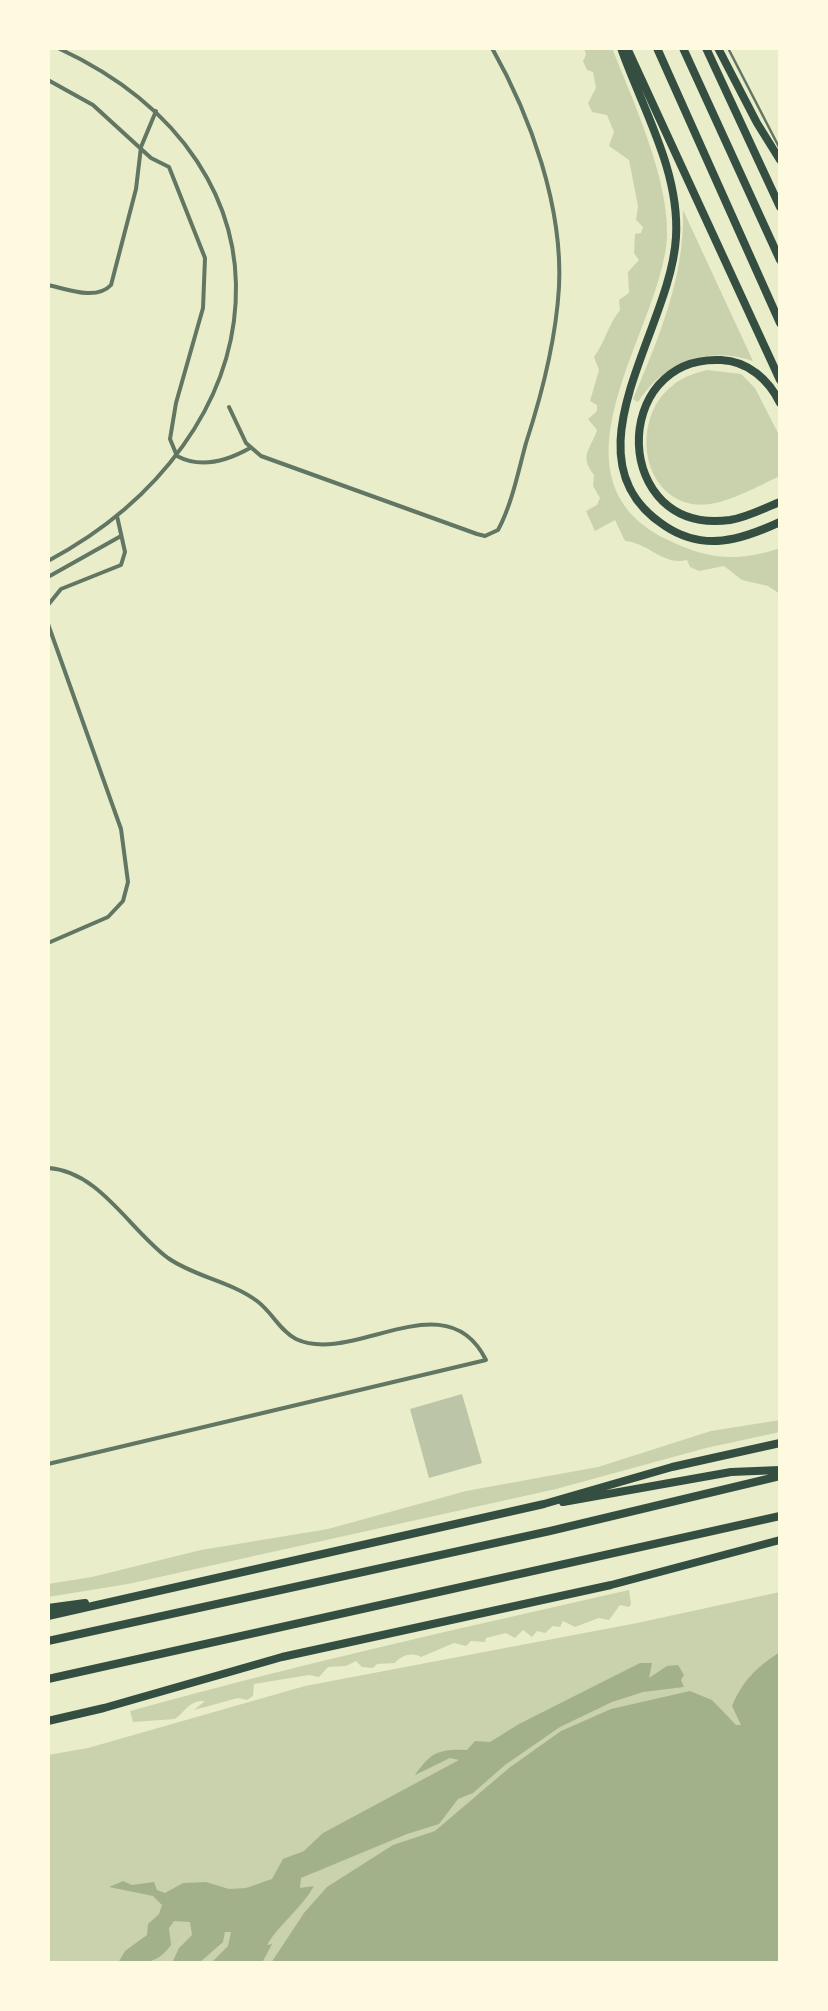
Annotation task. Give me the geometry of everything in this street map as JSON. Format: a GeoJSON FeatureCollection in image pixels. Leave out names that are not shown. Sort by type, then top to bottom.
{"type":"FeatureCollection","features":[{"type":"Feature","properties":{"kind":"highway"},"geometry":{"type":"LineString","coordinates":[[624,48],[780,380]]}},
{"type":"Feature","properties":{"kind":"highway"},"geometry":{"type":"LineString","coordinates":[[624,48],[669,174],[676,235],[666,294],[620,422],[618,450],[624,477],[650,514],[686,537],[728,542],[780,522]]}},
{"type":"Feature","properties":{"kind":"highway"},"geometry":{"type":"LineString","coordinates":[[657,48],[780,322]]}},
{"type":"Feature","properties":{"kind":"highway"},"geometry":{"type":"LineString","coordinates":[[684,48],[780,260]]}},
{"type":"Feature","properties":{"kind":"highway"},"geometry":{"type":"LineString","coordinates":[[706,48],[780,207]]}},
{"type":"Feature","properties":{"kind":"highway"},"geometry":{"type":"LineString","coordinates":[[718,48],[780,160]]}},
{"type":"Feature","properties":{"kind":"highway"},"geometry":{"type":"LineString","coordinates":[[780,403],[768,383],[742,365],[710,360],[686,366],[663,382],[646,404],[638,428],[637,449],[642,471],[654,492],[672,507],[692,516],[727,520],[780,502]]}},
{"type":"Feature","properties":{"kind":"highway"},"geometry":{"type":"LineString","coordinates":[[48,1616],[544,1504],[672,1467],[780,1444]]}},
{"type":"Feature","properties":{"kind":"highway"},"geometry":{"type":"LineString","coordinates":[[544,1504],[600,1498],[731,1472],[780,1473]]}},
{"type":"Feature","properties":{"kind":"highway"},"geometry":{"type":"LineString","coordinates":[[48,1642],[550,1531],[780,1473]]}},
{"type":"Feature","properties":{"kind":"highway"},"geometry":{"type":"LineString","coordinates":[[48,1679],[780,1516]]}},
{"type":"Feature","properties":{"kind":"highway"},"geometry":{"type":"LineString","coordinates":[[48,1721],[282,1656],[611,1585],[780,1543]]}},
{"type":"Feature","properties":{"kind":"highway"},"geometry":{"type":"LineString","coordinates":[[48,1608],[129,1598]]}},
{"type":"Feature","properties":{"kind":"street"},"geometry":{"type":"LineString","coordinates":[[48,560],[117,516],[177,456],[199,425],[217,387],[233,315],[236,270],[218,193],[192,151],[156,111],[111,76],[58,48]]}},
{"type":"Feature","properties":{"kind":"street"},"geometry":{"type":"LineString","coordinates":[[229,407],[250,448],[261,456],[477,534],[484,536],[498,530],[536,409],[557,311],[559,255],[536,152],[492,48]]}},
{"type":"Feature","properties":{"kind":"street"},"geometry":{"type":"LineString","coordinates":[[48,80],[106,114],[141,148],[169,168],[206,258],[203,308],[176,403],[170,440],[177,456],[204,464],[250,448]]}},
{"type":"Feature","properties":{"kind":"street"},"geometry":{"type":"LineString","coordinates":[[48,285],[94,294],[111,285],[136,189],[141,148],[156,111]]}},
{"type":"Feature","properties":{"kind":"street"},"geometry":{"type":"LineString","coordinates":[[48,605],[61,589],[120,565],[125,552],[117,516]]}},
{"type":"Feature","properties":{"kind":"street"},"geometry":{"type":"LineString","coordinates":[[48,577],[121,536]]}},
{"type":"Feature","properties":{"kind":"street"},"geometry":{"type":"LineString","coordinates":[[48,624],[120,829],[128,882],[123,901],[108,917],[48,943]]}},
{"type":"Feature","properties":{"kind":"street"},"geometry":{"type":"LineString","coordinates":[[48,1168],[79,1176],[169,1258],[251,1297],[295,1338],[329,1344],[434,1324],[470,1339],[486,1360],[48,1464]]}},
{"type":"Feature","properties":{"kind":"lane"},"geometry":{"type":"LineString","coordinates":[[728,48],[780,150]]}},
{"type":"Feature","properties":{"kind":"shaded area"},"geometry":{"type":"Polygon","coordinates":[[[584,48],[612,48],[648,140],[666,214],[661,273],[617,398],[609,439],[612,478],[629,511],[681,546],[721,557],[749,556],[780,548],[780,594],[768,586],[742,580],[724,566],[699,571],[690,567],[687,560],[671,560],[625,541],[615,520],[595,531],[586,511],[597,505],[600,498],[587,458],[597,430],[588,419],[597,411],[597,405],[590,401],[599,370],[594,357],[620,310],[619,300],[629,293],[628,272],[639,260],[634,253],[635,234],[641,233],[643,227],[636,220],[638,206],[629,160],[609,146],[614,132],[607,115],[592,112],[588,103],[596,88],[593,72],[587,70],[583,61],[584,48]]]}},
{"type":"Feature","properties":{"kind":"shaded area"},"geometry":{"type":"Polygon","coordinates":[[[683,210],[753,361],[719,355],[688,361],[661,376],[638,402],[633,399],[675,283],[683,210]]]}},
{"type":"Feature","properties":{"kind":"shaded area"},"geometry":{"type":"Polygon","coordinates":[[[707,370],[741,374],[755,388],[780,437],[780,476],[749,491],[703,505],[674,497],[661,485],[647,452],[647,434],[659,399],[680,380],[707,370]]]}},
{"type":"Feature","properties":{"kind":"shaded area"},"geometry":{"type":"Polygon","coordinates":[[[780,1420],[780,1432],[556,1489],[128,1584],[48,1597],[48,1584],[201,1550],[328,1529],[466,1491],[598,1467],[711,1431],[780,1420]]]}},
{"type":"Feature","properties":{"kind":"shaded area"},"geometry":{"type":"Polygon","coordinates":[[[629,1590],[629,1607],[620,1605],[609,1620],[599,1618],[575,1627],[563,1621],[560,1627],[553,1626],[545,1633],[537,1631],[532,1637],[523,1630],[515,1638],[506,1633],[486,1638],[485,1642],[471,1641],[466,1646],[454,1643],[421,1657],[407,1655],[395,1663],[377,1664],[373,1668],[362,1667],[356,1661],[328,1667],[319,1677],[309,1675],[254,1684],[253,1696],[247,1700],[238,1698],[194,1710],[205,1701],[195,1702],[175,1719],[133,1722],[130,1711],[316,1663],[629,1590]]]}},
{"type":"Feature","properties":{"kind":"shaded area"},"geometry":{"type":"Polygon","coordinates":[[[780,1592],[780,1963],[48,1964],[48,1755],[88,1748],[305,1686],[780,1592]]]}},
{"type":"Feature","properties":{"kind":"shaded area"},"geometry":{"type":"Polygon","coordinates":[[[780,1652],[780,1963],[271,1963],[304,1913],[327,1887],[393,1845],[435,1831],[509,1768],[561,1731],[611,1709],[690,1691],[712,1700],[736,1725],[741,1725],[732,1706],[736,1697],[752,1675],[780,1652]]]}},
{"type":"Feature","properties":{"kind":"shaded area"},"geometry":{"type":"Polygon","coordinates":[[[640,1663],[652,1663],[649,1678],[667,1666],[678,1665],[684,1675],[684,1687],[643,1692],[612,1702],[560,1727],[473,1793],[458,1799],[439,1824],[301,1878],[300,1888],[314,1886],[272,1937],[262,1963],[211,1963],[228,1946],[231,1932],[225,1932],[223,1942],[199,1963],[172,1963],[179,1948],[192,1935],[190,1922],[174,1921],[169,1928],[171,1945],[160,1956],[141,1963],[118,1963],[125,1951],[147,1935],[148,1924],[162,1905],[153,1896],[109,1887],[123,1881],[132,1885],[154,1882],[157,1890],[165,1893],[183,1883],[206,1882],[229,1889],[272,1879],[283,1859],[304,1851],[323,1833],[459,1760],[450,1758],[415,1775],[436,1754],[467,1750],[475,1741],[490,1742],[640,1663]]]}},
{"type":"Feature","properties":{"kind":"building"},"geometry":{"type":"Polygon","coordinates":[[[462,1394],[482,1463],[429,1478],[410,1409],[462,1394]]]}}]}
